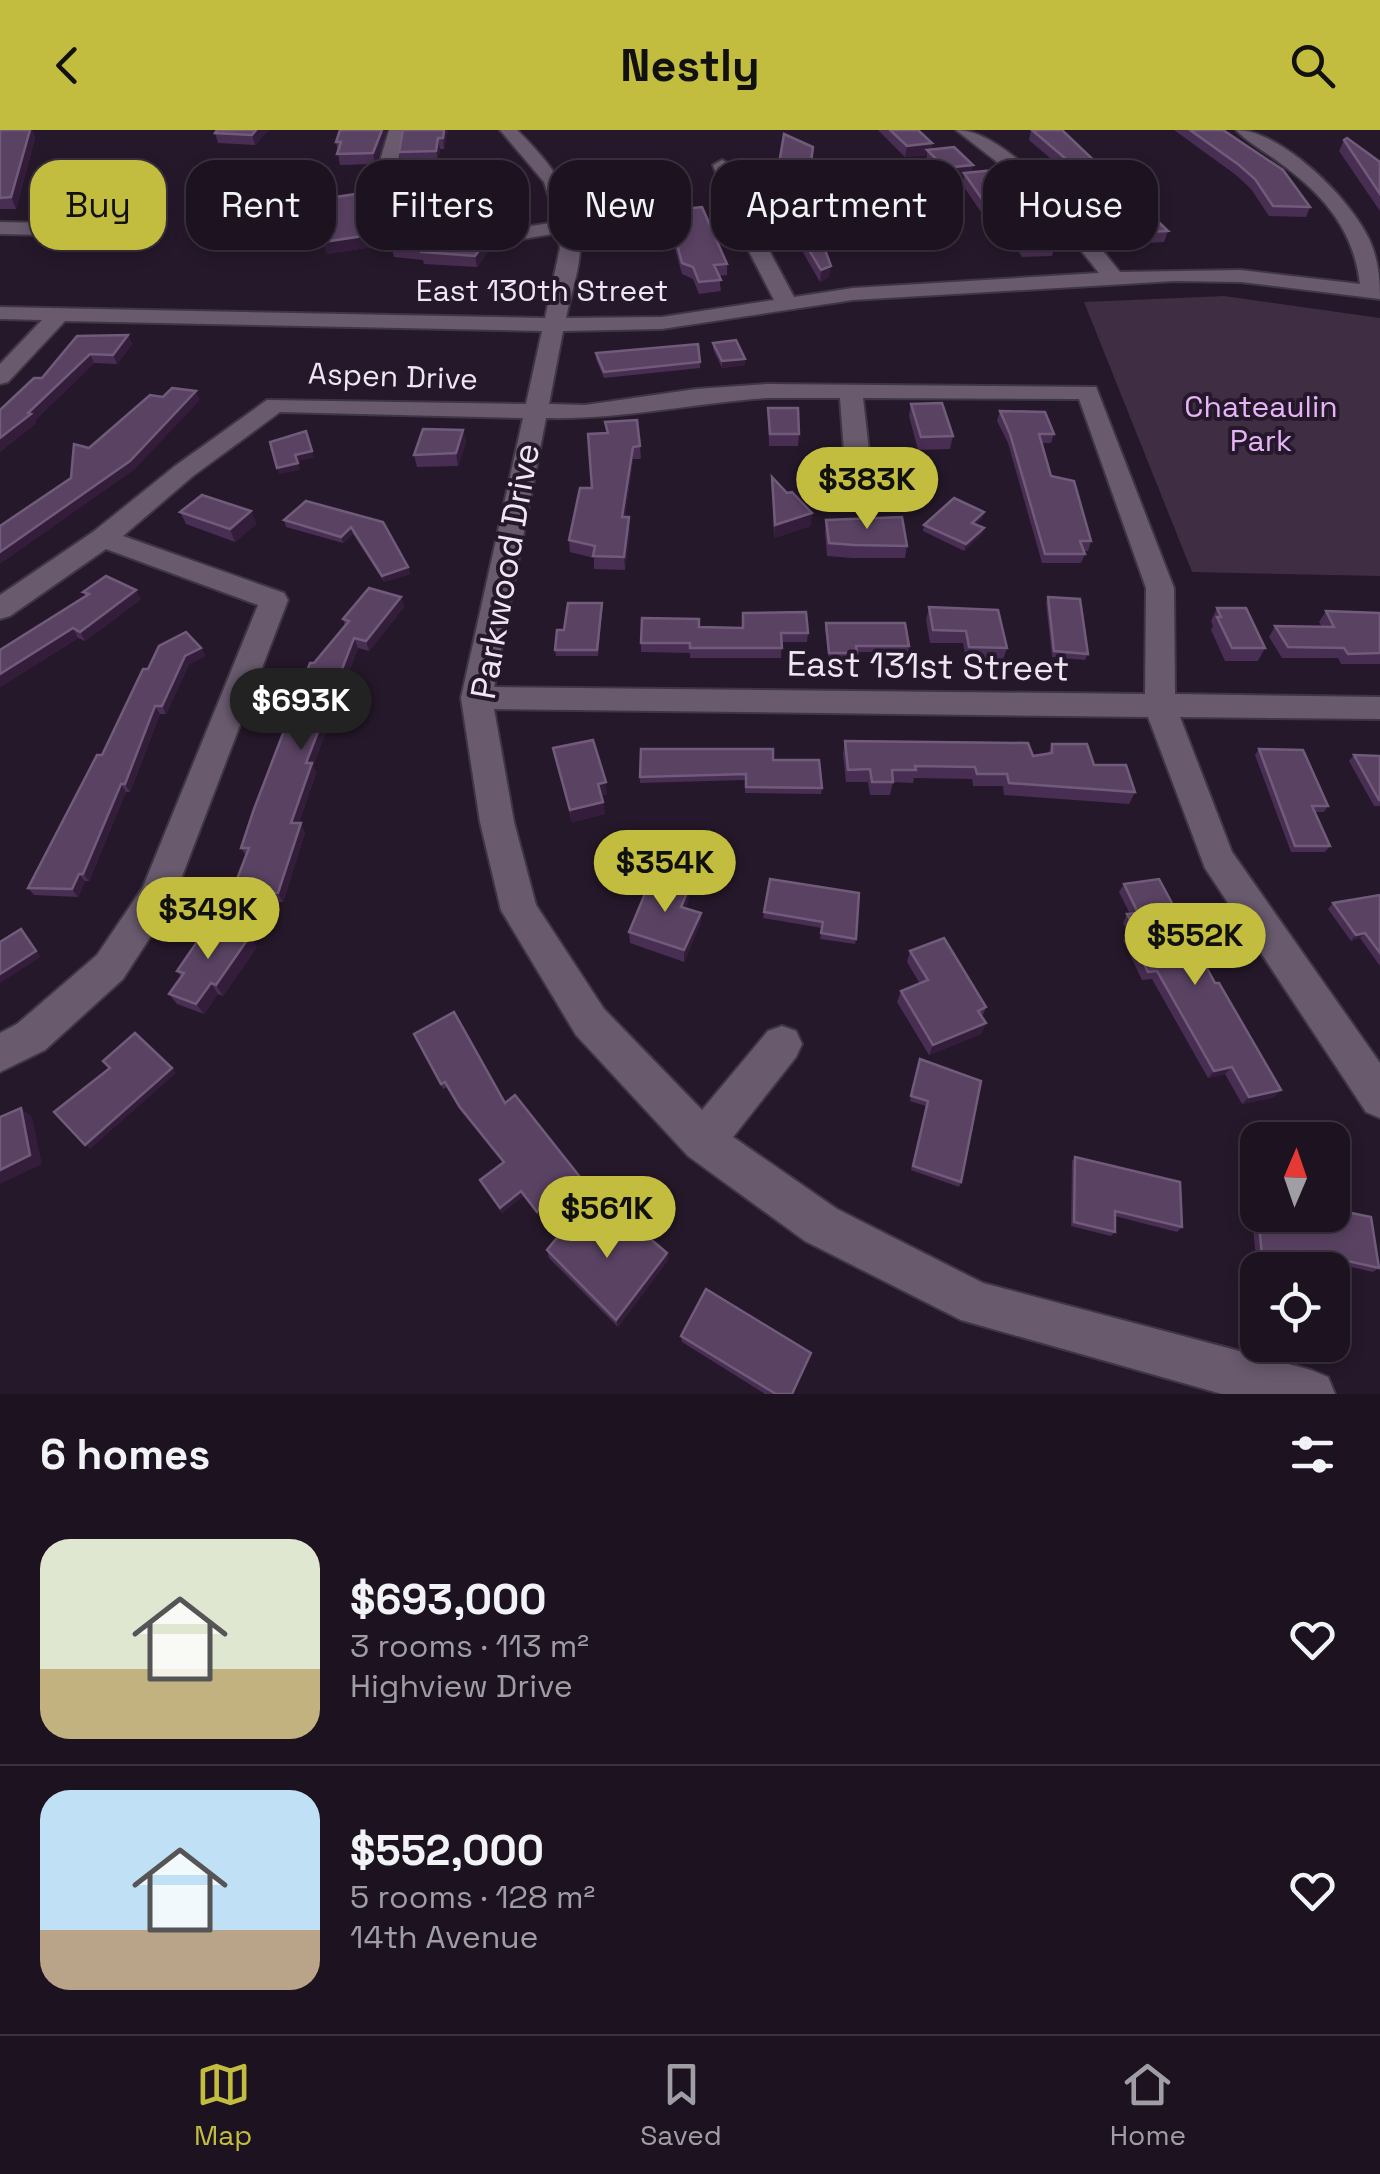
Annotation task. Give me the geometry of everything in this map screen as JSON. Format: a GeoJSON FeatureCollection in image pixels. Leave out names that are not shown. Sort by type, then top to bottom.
{"type":"FeatureCollection","features":[{"type":"Feature","properties":{"kind":"street"},"geometry":{"type":"LineString","coordinates":[[389,160],[397,130]]}},
{"type":"Feature","properties":{"kind":"street","name":"Parkwood Drive"},"geometry":{"type":"LineString","coordinates":[[508,130],[549,175]]}},
{"type":"Feature","properties":{"kind":"street"},"geometry":{"type":"LineString","coordinates":[[1244,130],[1303,169],[1323,188],[1361,238],[1375,292]]}},
{"type":"Feature","properties":{"kind":"street"},"geometry":{"type":"LineString","coordinates":[[964,131],[1039,186],[1112,277]]}},
{"type":"Feature","properties":{"kind":"street"},"geometry":{"type":"LineString","coordinates":[[0,228],[30,229]]}},
{"type":"Feature","properties":{"kind":"street","name":"Parkwood Drive"},"geometry":{"type":"LineString","coordinates":[[570,250],[476,698],[497,822],[519,910],[590,1022],[704,1141],[821,1225],[977,1304],[1311,1394]]}},
{"type":"Feature","properties":{"kind":"street"},"geometry":{"type":"LineString","coordinates":[[759,250],[786,302]]}},
{"type":"Feature","properties":{"kind":"street","name":"East 130th Street"},"geometry":{"type":"LineString","coordinates":[[0,313],[553,324],[668,322],[786,302],[1112,277],[1242,276],[1375,292]]}},
{"type":"Feature","properties":{"kind":"street"},"geometry":{"type":"LineString","coordinates":[[0,378],[60,314]]}},
{"type":"Feature","properties":{"kind":"street","name":"Aspen Drive"},"geometry":{"type":"LineString","coordinates":[[0,609],[103,538],[184,471],[275,405],[585,412],[696,396],[767,391],[1088,392],[1160,588],[1160,706]]}},
{"type":"Feature","properties":{"kind":"street"},"geometry":{"type":"LineString","coordinates":[[851,392],[859,478]]}},
{"type":"Feature","properties":{"kind":"street"},"geometry":{"type":"LineString","coordinates":[[0,1053],[31,1036],[110,967],[158,894],[274,600],[103,538]]}},
{"type":"Feature","properties":{"kind":"street","name":"East 131st Street"},"geometry":{"type":"LineString","coordinates":[[476,698],[1380,708]]}},
{"type":"Feature","properties":{"kind":"street"},"geometry":{"type":"LineString","coordinates":[[1160,706],[1217,858],[1375,1081]]}},
{"type":"Feature","properties":{"kind":"street"},"geometry":{"type":"LineString","coordinates":[[704,1141],[782,1044]]}},
{"type":"Feature","properties":{"kind":"green space","name":"Chateaulin Park"},"geometry":{"type":"Polygon","coordinates":[[[1224,296],[1380,318],[1380,576],[1192,572],[1084,302],[1224,296]]]}},
{"type":"Feature","properties":{"kind":"building"},"geometry":{"type":"Polygon","coordinates":[[[0,130],[30,130],[11,197],[0,198],[0,130]]]}},
{"type":"Feature","properties":{"kind":"building"},"geometry":{"type":"Polygon","coordinates":[[[256,130],[252,135],[215,133],[256,130]]]}},
{"type":"Feature","properties":{"kind":"building"},"geometry":{"type":"Polygon","coordinates":[[[340,130],[382,130],[373,153],[337,154],[340,130]]]}},
{"type":"Feature","properties":{"kind":"building"},"geometry":{"type":"Polygon","coordinates":[[[403,130],[444,130],[436,151],[399,152],[403,130]]]}},
{"type":"Feature","properties":{"kind":"building"},"geometry":{"type":"Polygon","coordinates":[[[890,130],[918,130],[932,143],[907,146],[890,130]]]}},
{"type":"Feature","properties":{"kind":"building"},"geometry":{"type":"Polygon","coordinates":[[[1032,130],[1062,130],[1093,160],[1067,160],[1032,130]]]}},
{"type":"Feature","properties":{"kind":"building"},"geometry":{"type":"Polygon","coordinates":[[[1190,130],[1223,130],[1283,170],[1310,207],[1273,206],[1255,179],[1190,130]]]}},
{"type":"Feature","properties":{"kind":"building"},"geometry":{"type":"Polygon","coordinates":[[[784,134],[813,147],[811,160],[780,160],[784,134]]]}},
{"type":"Feature","properties":{"kind":"building"},"geometry":{"type":"Polygon","coordinates":[[[1347,138],[1380,162],[1380,194],[1344,140],[1347,138]]]}},
{"type":"Feature","properties":{"kind":"building"},"geometry":{"type":"Polygon","coordinates":[[[954,147],[973,165],[963,166],[963,160],[937,160],[927,150],[954,147]]]}},
{"type":"Feature","properties":{"kind":"building"},"geometry":{"type":"Polygon","coordinates":[[[983,171],[983,201],[964,173],[983,171]]]}},
{"type":"Feature","properties":{"kind":"building"},"geometry":{"type":"Polygon","coordinates":[[[356,194],[356,237],[336,240],[336,197],[356,194]]]}},
{"type":"Feature","properties":{"kind":"building"},"geometry":{"type":"Polygon","coordinates":[[[702,207],[711,228],[711,250],[721,250],[727,264],[714,265],[721,280],[699,282],[693,267],[682,263],[678,250],[691,250],[691,208],[702,207]]]}},
{"type":"Feature","properties":{"kind":"building"},"geometry":{"type":"Polygon","coordinates":[[[424,250],[479,250],[475,256],[424,250]]]}},
{"type":"Feature","properties":{"kind":"building"},"geometry":{"type":"Polygon","coordinates":[[[809,250],[825,250],[831,266],[821,270],[809,250]]]}},
{"type":"Feature","properties":{"kind":"building"},"geometry":{"type":"Polygon","coordinates":[[[128,335],[113,355],[90,354],[28,413],[31,414],[0,438],[0,410],[34,378],[42,378],[77,336],[128,335]]]}},
{"type":"Feature","properties":{"kind":"building"},"geometry":{"type":"Polygon","coordinates":[[[736,340],[745,359],[722,361],[713,343],[736,340]]]}},
{"type":"Feature","properties":{"kind":"building"},"geometry":{"type":"Polygon","coordinates":[[[698,344],[700,362],[604,372],[596,353],[698,344]]]}},
{"type":"Feature","properties":{"kind":"building"},"geometry":{"type":"Polygon","coordinates":[[[172,388],[196,391],[130,461],[0,552],[0,526],[71,478],[74,444],[89,448],[150,395],[163,397],[172,388]]]}},
{"type":"Feature","properties":{"kind":"building"},"geometry":{"type":"Polygon","coordinates":[[[942,403],[953,436],[921,437],[911,404],[942,403]]]}},
{"type":"Feature","properties":{"kind":"building"},"geometry":{"type":"Polygon","coordinates":[[[768,408],[798,408],[799,434],[770,434],[768,408]]]}},
{"type":"Feature","properties":{"kind":"building"},"geometry":{"type":"Polygon","coordinates":[[[1000,411],[1045,412],[1054,434],[1039,434],[1051,476],[1074,481],[1091,541],[1080,541],[1085,554],[1045,554],[1000,411]]]}},
{"type":"Feature","properties":{"kind":"building"},"geometry":{"type":"Polygon","coordinates":[[[637,420],[640,446],[633,447],[622,517],[629,517],[624,557],[593,556],[595,546],[569,540],[580,488],[592,488],[588,434],[608,433],[605,422],[637,420]]]}},
{"type":"Feature","properties":{"kind":"building"},"geometry":{"type":"Polygon","coordinates":[[[423,429],[463,430],[456,453],[414,455],[423,429]]]}},
{"type":"Feature","properties":{"kind":"building"},"geometry":{"type":"Polygon","coordinates":[[[306,431],[312,451],[295,455],[298,463],[277,468],[270,442],[306,431]]]}},
{"type":"Feature","properties":{"kind":"building"},"geometry":{"type":"Polygon","coordinates":[[[772,477],[787,493],[792,492],[812,513],[775,525],[772,477]]]}},
{"type":"Feature","properties":{"kind":"building"},"geometry":{"type":"Polygon","coordinates":[[[202,495],[251,511],[230,529],[180,512],[202,495]]]}},
{"type":"Feature","properties":{"kind":"building"},"geometry":{"type":"Polygon","coordinates":[[[954,498],[984,512],[972,523],[984,528],[966,544],[924,525],[954,498]]]}},
{"type":"Feature","properties":{"kind":"building"},"geometry":{"type":"Polygon","coordinates":[[[306,501],[383,522],[408,567],[382,576],[351,527],[341,537],[284,520],[306,501]]]}},
{"type":"Feature","properties":{"kind":"building"},"geometry":{"type":"Polygon","coordinates":[[[902,517],[907,546],[829,543],[826,520],[902,517]]]}},
{"type":"Feature","properties":{"kind":"building"},"geometry":{"type":"Polygon","coordinates":[[[106,576],[136,590],[80,632],[73,628],[0,674],[0,650],[89,594],[83,592],[106,576]]]}},
{"type":"Feature","properties":{"kind":"building"},"geometry":{"type":"Polygon","coordinates":[[[369,588],[401,597],[366,641],[354,638],[306,763],[312,763],[291,823],[301,823],[278,893],[232,892],[249,848],[241,848],[254,809],[310,663],[349,621],[343,619],[369,588]]]}},
{"type":"Feature","properties":{"kind":"building"},"geometry":{"type":"Polygon","coordinates":[[[1048,597],[1080,599],[1088,654],[1054,651],[1048,597]]]}},
{"type":"Feature","properties":{"kind":"building"},"geometry":{"type":"Polygon","coordinates":[[[568,603],[602,603],[597,650],[555,650],[557,630],[564,630],[568,603]]]}},
{"type":"Feature","properties":{"kind":"building"},"geometry":{"type":"Polygon","coordinates":[[[929,607],[998,610],[1007,648],[969,647],[966,631],[933,630],[929,607]]]}},
{"type":"Feature","properties":{"kind":"building"},"geometry":{"type":"Polygon","coordinates":[[[1217,608],[1246,608],[1265,648],[1232,648],[1217,617],[1221,617],[1217,608]]]}},
{"type":"Feature","properties":{"kind":"building"},"geometry":{"type":"Polygon","coordinates":[[[1326,611],[1380,613],[1380,653],[1348,654],[1344,648],[1288,647],[1275,626],[1334,627],[1326,611]]]}},
{"type":"Feature","properties":{"kind":"building"},"geometry":{"type":"Polygon","coordinates":[[[806,612],[808,633],[781,633],[782,648],[690,648],[690,643],[641,643],[642,618],[699,619],[699,627],[743,628],[743,613],[806,612]]]}},
{"type":"Feature","properties":{"kind":"building"},"geometry":{"type":"Polygon","coordinates":[[[826,623],[905,623],[909,646],[856,646],[857,653],[829,653],[826,623]]]}},
{"type":"Feature","properties":{"kind":"building"},"geometry":{"type":"Polygon","coordinates":[[[186,632],[201,648],[185,656],[162,706],[155,706],[125,784],[121,784],[83,874],[79,874],[72,889],[28,888],[97,755],[102,755],[143,669],[148,669],[159,646],[186,632]]]}},
{"type":"Feature","properties":{"kind":"building"},"geometry":{"type":"Polygon","coordinates":[[[593,740],[606,782],[598,784],[603,802],[570,810],[553,748],[593,740]]]}},
{"type":"Feature","properties":{"kind":"building"},"geometry":{"type":"Polygon","coordinates":[[[845,741],[1028,743],[1033,756],[1052,753],[1052,744],[1087,744],[1094,765],[1126,765],[1135,792],[1009,783],[1007,774],[977,774],[975,767],[915,766],[916,770],[892,770],[893,782],[872,782],[870,769],[848,770],[845,741]]]}},
{"type":"Feature","properties":{"kind":"building"},"geometry":{"type":"Polygon","coordinates":[[[641,749],[773,749],[773,760],[819,760],[822,788],[746,787],[746,774],[640,777],[641,749]]]}},
{"type":"Feature","properties":{"kind":"building"},"geometry":{"type":"Polygon","coordinates":[[[1259,749],[1303,750],[1328,806],[1312,806],[1330,846],[1295,846],[1259,749]]]}},
{"type":"Feature","properties":{"kind":"building"},"geometry":{"type":"Polygon","coordinates":[[[1354,755],[1380,756],[1380,800],[1379,800],[1354,755]]]}},
{"type":"Feature","properties":{"kind":"building"},"geometry":{"type":"Polygon","coordinates":[[[652,877],[689,888],[681,907],[701,913],[684,950],[629,932],[652,877]]]}},
{"type":"Feature","properties":{"kind":"building"},"geometry":{"type":"Polygon","coordinates":[[[770,879],[859,893],[856,939],[821,933],[823,922],[764,912],[770,879]]]}},
{"type":"Feature","properties":{"kind":"building"},"geometry":{"type":"Polygon","coordinates":[[[1159,879],[1215,983],[1219,983],[1281,1090],[1249,1097],[1232,1067],[1214,1071],[1157,971],[1148,972],[1128,932],[1136,931],[1127,914],[1138,913],[1124,884],[1159,879]]]}},
{"type":"Feature","properties":{"kind":"building"},"geometry":{"type":"Polygon","coordinates":[[[1380,895],[1380,953],[1365,933],[1356,935],[1333,903],[1380,895]]]}},
{"type":"Feature","properties":{"kind":"building"},"geometry":{"type":"Polygon","coordinates":[[[210,923],[250,936],[216,985],[211,983],[196,1004],[169,994],[184,973],[177,971],[210,923]]]}},
{"type":"Feature","properties":{"kind":"building"},"geometry":{"type":"Polygon","coordinates":[[[21,929],[36,951],[0,974],[0,942],[21,929]]]}},
{"type":"Feature","properties":{"kind":"building"},"geometry":{"type":"Polygon","coordinates":[[[944,938],[986,1007],[978,1011],[986,1023],[933,1045],[901,991],[928,980],[910,951],[944,938]]]}},
{"type":"Feature","properties":{"kind":"building"},"geometry":{"type":"Polygon","coordinates":[[[454,1012],[505,1103],[515,1095],[580,1177],[537,1212],[521,1191],[500,1208],[480,1180],[504,1162],[445,1082],[441,1084],[414,1034],[454,1012]]]}},
{"type":"Feature","properties":{"kind":"building"},"geometry":{"type":"Polygon","coordinates":[[[135,1033],[172,1068],[85,1145],[54,1112],[110,1068],[103,1061],[135,1033]]]}},
{"type":"Feature","properties":{"kind":"building"},"geometry":{"type":"Polygon","coordinates":[[[920,1059],[981,1081],[961,1182],[913,1166],[928,1101],[911,1096],[920,1059]]]}},
{"type":"Feature","properties":{"kind":"building"},"geometry":{"type":"Polygon","coordinates":[[[21,1108],[30,1155],[0,1170],[0,1117],[21,1108]]]}},
{"type":"Feature","properties":{"kind":"building"},"geometry":{"type":"Polygon","coordinates":[[[1075,1157],[1180,1182],[1182,1227],[1115,1211],[1115,1232],[1074,1222],[1075,1157]]]}},
{"type":"Feature","properties":{"kind":"building"},"geometry":{"type":"Polygon","coordinates":[[[578,1212],[612,1241],[628,1220],[667,1253],[616,1320],[547,1250],[578,1212]]]}},
{"type":"Feature","properties":{"kind":"building"},"geometry":{"type":"Polygon","coordinates":[[[1350,1213],[1371,1217],[1379,1268],[1350,1262],[1350,1252],[1262,1252],[1260,1232],[1350,1232],[1350,1213]]]}},
{"type":"Feature","properties":{"kind":"building"},"geometry":{"type":"Polygon","coordinates":[[[706,1289],[811,1353],[792,1394],[776,1394],[681,1336],[706,1289]]]}}]}
